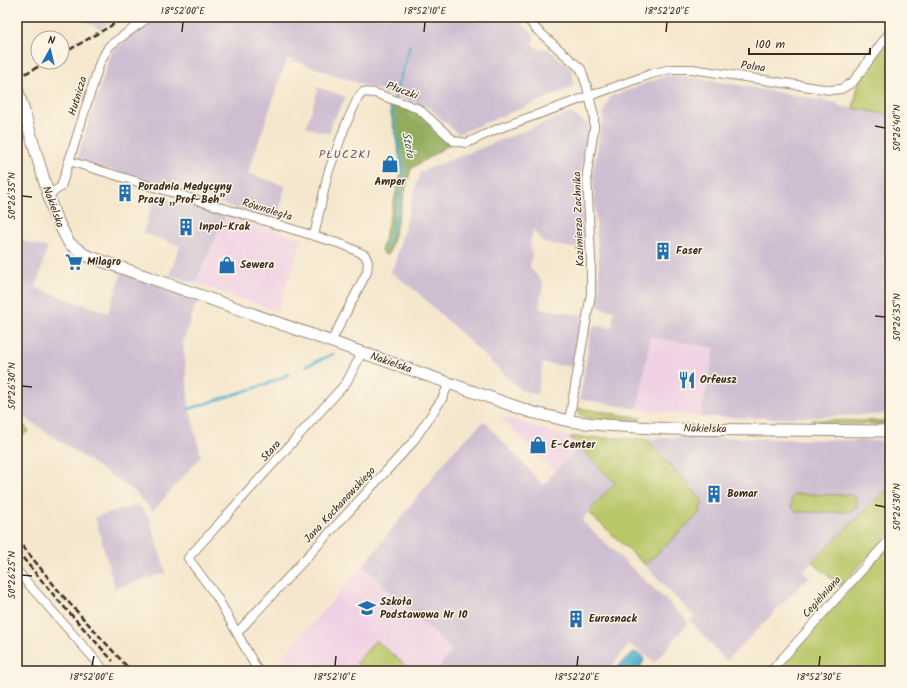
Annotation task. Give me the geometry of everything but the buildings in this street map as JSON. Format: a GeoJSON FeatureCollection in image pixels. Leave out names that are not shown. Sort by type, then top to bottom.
{"type":"FeatureCollection","features":[{"type":"Feature","properties":{"kind":"street","name":"Hutnicza"},"geometry":{"type":"LineString","coordinates":[[48,195],[61,187],[104,52],[109,46],[149,17]]}},
{"type":"Feature","properties":{"kind":"street","name":"Kazimierza Zachnika"},"geometry":{"type":"LineString","coordinates":[[526,17],[536,29],[581,69],[589,96],[594,129],[587,174],[591,259],[590,294],[569,421]]}},
{"type":"Feature","properties":{"kind":"street","name":"Polna"},"geometry":{"type":"LineString","coordinates":[[589,96],[651,74],[675,69],[692,69],[838,90],[853,82],[890,32]]}},
{"type":"Feature","properties":{"kind":"street","name":"Nakielska"},"geometry":{"type":"LineString","coordinates":[[17,88],[26,114],[54,214],[65,237],[71,245],[85,255],[531,412],[569,421],[604,425],[671,429],[890,432]]}},
{"type":"Feature","properties":{"kind":"street","name":"Płuczki"},"geometry":{"type":"LineString","coordinates":[[314,236],[328,173],[346,124],[358,98],[363,92],[395,100],[419,109],[454,141],[464,143],[497,129],[589,96]]}},
{"type":"Feature","properties":{"kind":"street","name":"Równoległa"},"geometry":{"type":"LineString","coordinates":[[69,161],[314,236],[366,255],[368,260],[367,272],[331,342]]}},
{"type":"Feature","properties":{"kind":"street","name":"Stara"},"geometry":{"type":"LineString","coordinates":[[237,633],[216,596],[188,558],[346,383],[362,353]]}},
{"type":"Feature","properties":{"kind":"street","name":"Jana Kochanowskiego"},"geometry":{"type":"LineString","coordinates":[[237,633],[412,443],[442,399],[448,383]]}},
{"type":"Feature","properties":{"kind":"street","name":"Cegielniana"},"geometry":{"type":"LineString","coordinates":[[771,671],[890,539]]}},
{"type":"Feature","properties":{"kind":"street"},"geometry":{"type":"LineString","coordinates":[[17,572],[106,671]]}},
{"type":"Feature","properties":{"kind":"street"},"geometry":{"type":"LineString","coordinates":[[237,633],[258,671]]}},
{"type":"Feature","properties":{"kind":"shaded area"},"geometry":{"type":"Polygon","coordinates":[[[78,17],[120,17],[100,29],[78,17]]]}},
{"type":"Feature","properties":{"kind":"shaded area"},"geometry":{"type":"Polygon","coordinates":[[[159,17],[514,17],[535,35],[532,43],[540,50],[547,48],[573,70],[573,87],[458,134],[430,108],[287,58],[248,173],[285,186],[277,221],[77,159],[112,51],[159,17]]]}},
{"type":"Feature","properties":{"kind":"shaded area"},"geometry":{"type":"Polygon","coordinates":[[[665,76],[684,76],[737,85],[838,103],[838,106],[890,115],[890,414],[784,418],[701,417],[715,348],[650,337],[638,409],[580,399],[591,331],[595,325],[612,328],[614,311],[600,308],[597,303],[600,286],[593,172],[604,112],[610,97],[665,76]]]}},
{"type":"Feature","properties":{"kind":"shaded area"},"geometry":{"type":"Polygon","coordinates":[[[317,87],[346,97],[333,121],[329,134],[306,127],[318,90],[316,89],[317,87]]]}},
{"type":"Feature","properties":{"kind":"shaded area"},"geometry":{"type":"Polygon","coordinates":[[[570,113],[589,125],[581,174],[585,250],[544,243],[533,229],[530,245],[532,254],[530,267],[543,283],[539,308],[582,315],[573,367],[543,363],[537,394],[521,390],[415,290],[390,272],[394,266],[420,172],[570,113]]]}},
{"type":"Feature","properties":{"kind":"shaded area"},"geometry":{"type":"Polygon","coordinates":[[[156,195],[225,217],[195,283],[169,275],[180,246],[143,233],[156,195]]]}},
{"type":"Feature","properties":{"kind":"shaded area"},"geometry":{"type":"Polygon","coordinates":[[[225,217],[303,239],[277,311],[195,283],[225,217]]]}},
{"type":"Feature","properties":{"kind":"shaded area"},"geometry":{"type":"Polygon","coordinates":[[[17,239],[47,248],[36,288],[108,313],[122,272],[197,300],[183,342],[189,406],[201,456],[153,511],[134,491],[17,412],[17,239]]]}},
{"type":"Feature","properties":{"kind":"shaded area"},"geometry":{"type":"Polygon","coordinates":[[[650,337],[715,348],[701,417],[638,409],[650,337]]]}},
{"type":"Feature","properties":{"kind":"shaded area"},"geometry":{"type":"Polygon","coordinates":[[[499,415],[570,437],[580,448],[554,472],[499,415]]]}},
{"type":"Feature","properties":{"kind":"shaded area"},"geometry":{"type":"Polygon","coordinates":[[[484,421],[544,486],[554,472],[580,448],[615,483],[588,512],[582,521],[689,622],[655,662],[629,644],[608,671],[436,671],[452,650],[363,566],[450,455],[484,421]]]}},
{"type":"Feature","properties":{"kind":"shaded area"},"geometry":{"type":"Polygon","coordinates":[[[678,437],[890,441],[890,486],[803,571],[809,577],[726,661],[690,620],[694,616],[645,565],[669,542],[703,501],[646,439],[678,437]]]}},
{"type":"Feature","properties":{"kind":"shaded area"},"geometry":{"type":"Polygon","coordinates":[[[138,505],[149,518],[166,573],[115,588],[95,517],[138,505]]]}},
{"type":"Feature","properties":{"kind":"shaded area","name":"Szkoła Podstawowa Nr 10"},"geometry":{"type":"Polygon","coordinates":[[[363,566],[453,650],[436,671],[270,671],[363,566]]]}},
{"type":"Feature","properties":{"kind":"green space"},"geometry":{"type":"Polygon","coordinates":[[[890,40],[890,115],[853,108],[859,81],[890,40]]]}},
{"type":"Feature","properties":{"kind":"green space"},"geometry":{"type":"Polygon","coordinates":[[[389,103],[419,113],[436,132],[450,144],[411,169],[389,254],[385,255],[381,251],[402,170],[389,103]]]}},
{"type":"Feature","properties":{"kind":"green space"},"geometry":{"type":"Polygon","coordinates":[[[578,408],[641,418],[640,420],[587,418],[580,414],[578,408]]]}},
{"type":"Feature","properties":{"kind":"green space"},"geometry":{"type":"Polygon","coordinates":[[[17,418],[29,431],[17,438],[17,418]]]}},
{"type":"Feature","properties":{"kind":"green space"},"geometry":{"type":"Polygon","coordinates":[[[811,420],[890,421],[890,424],[815,424],[811,420]]]}},
{"type":"Feature","properties":{"kind":"green space"},"geometry":{"type":"Polygon","coordinates":[[[570,437],[646,439],[703,501],[699,514],[645,565],[588,512],[615,483],[570,437]]]}},
{"type":"Feature","properties":{"kind":"green space"},"geometry":{"type":"Polygon","coordinates":[[[887,489],[890,492],[890,533],[840,586],[812,562],[887,489]]]}},
{"type":"Feature","properties":{"kind":"green space"},"geometry":{"type":"Polygon","coordinates":[[[795,494],[852,495],[856,498],[857,505],[853,510],[848,512],[796,512],[792,507],[791,500],[795,494]]]}},
{"type":"Feature","properties":{"kind":"green space"},"geometry":{"type":"Polygon","coordinates":[[[890,545],[890,671],[776,671],[890,545]]]}},
{"type":"Feature","properties":{"kind":"green space"},"geometry":{"type":"Polygon","coordinates":[[[376,640],[412,671],[365,671],[356,663],[376,640]]]}},
{"type":"Feature","properties":{"kind":"water"},"geometry":{"type":"Polygon","coordinates":[[[634,652],[643,656],[644,659],[639,671],[616,671],[621,663],[634,652]]]}},
{"type":"Feature","properties":{"kind":"waterway","name":"Stoła"},"geometry":{"type":"LineString","coordinates":[[386,248],[397,213],[404,171],[392,107],[410,45]]}},
{"type":"Feature","properties":{"kind":"waterway","name":"Stoła"},"geometry":{"type":"LineString","coordinates":[[306,366],[333,354]]}},
{"type":"Feature","properties":{"kind":"waterway","name":"Stoła"},"geometry":{"type":"LineString","coordinates":[[189,409],[267,384],[289,374]]}},
{"type":"Feature","properties":{"kind":"railway"},"geometry":{"type":"LineString","coordinates":[[70,49],[126,17]]}},
{"type":"Feature","properties":{"kind":"railway"},"geometry":{"type":"LineString","coordinates":[[17,78],[32,70]]}},
{"type":"Feature","properties":{"kind":"railway"},"geometry":{"type":"LineString","coordinates":[[17,539],[62,595],[131,671]]}},
{"type":"Feature","properties":{"kind":"railway"},"geometry":{"type":"LineString","coordinates":[[17,551],[57,599],[113,661]]}},
{"type":"Feature","properties":{"kind":"place","name":"Amper"},"geometry":{"type":"Point","coordinates":[390,164]}},
{"type":"Feature","properties":{"kind":"place","name":"Poradnia Medycyny Pracy „Prof-Beh”"},"geometry":{"type":"Point","coordinates":[125,193]}},
{"type":"Feature","properties":{"kind":"place","name":"Inpol-Krak"},"geometry":{"type":"Point","coordinates":[186,227]}},
{"type":"Feature","properties":{"kind":"place","name":"Faser"},"geometry":{"type":"Point","coordinates":[663,251]}},
{"type":"Feature","properties":{"kind":"place","name":"Milagro"},"geometry":{"type":"Point","coordinates":[74,262]}},
{"type":"Feature","properties":{"kind":"place","name":"Sewera"},"geometry":{"type":"Point","coordinates":[227,265]}},
{"type":"Feature","properties":{"kind":"place","name":"Orfeusz"},"geometry":{"type":"Point","coordinates":[687,380]}},
{"type":"Feature","properties":{"kind":"place","name":"E-Center"},"geometry":{"type":"Point","coordinates":[538,445]}},
{"type":"Feature","properties":{"kind":"place","name":"Bomar"},"geometry":{"type":"Point","coordinates":[714,494]}},
{"type":"Feature","properties":{"kind":"place","name":"Szkoła Podstawowa Nr 10"},"geometry":{"type":"Point","coordinates":[367,608]}},
{"type":"Feature","properties":{"kind":"place","name":"Eurosnack"},"geometry":{"type":"Point","coordinates":[576,619]}},
{"type":"Feature","properties":{"kind":"district","name":"PŁUCZKI"},"geometry":{"type":"Point","coordinates":[345,154]}}]}
